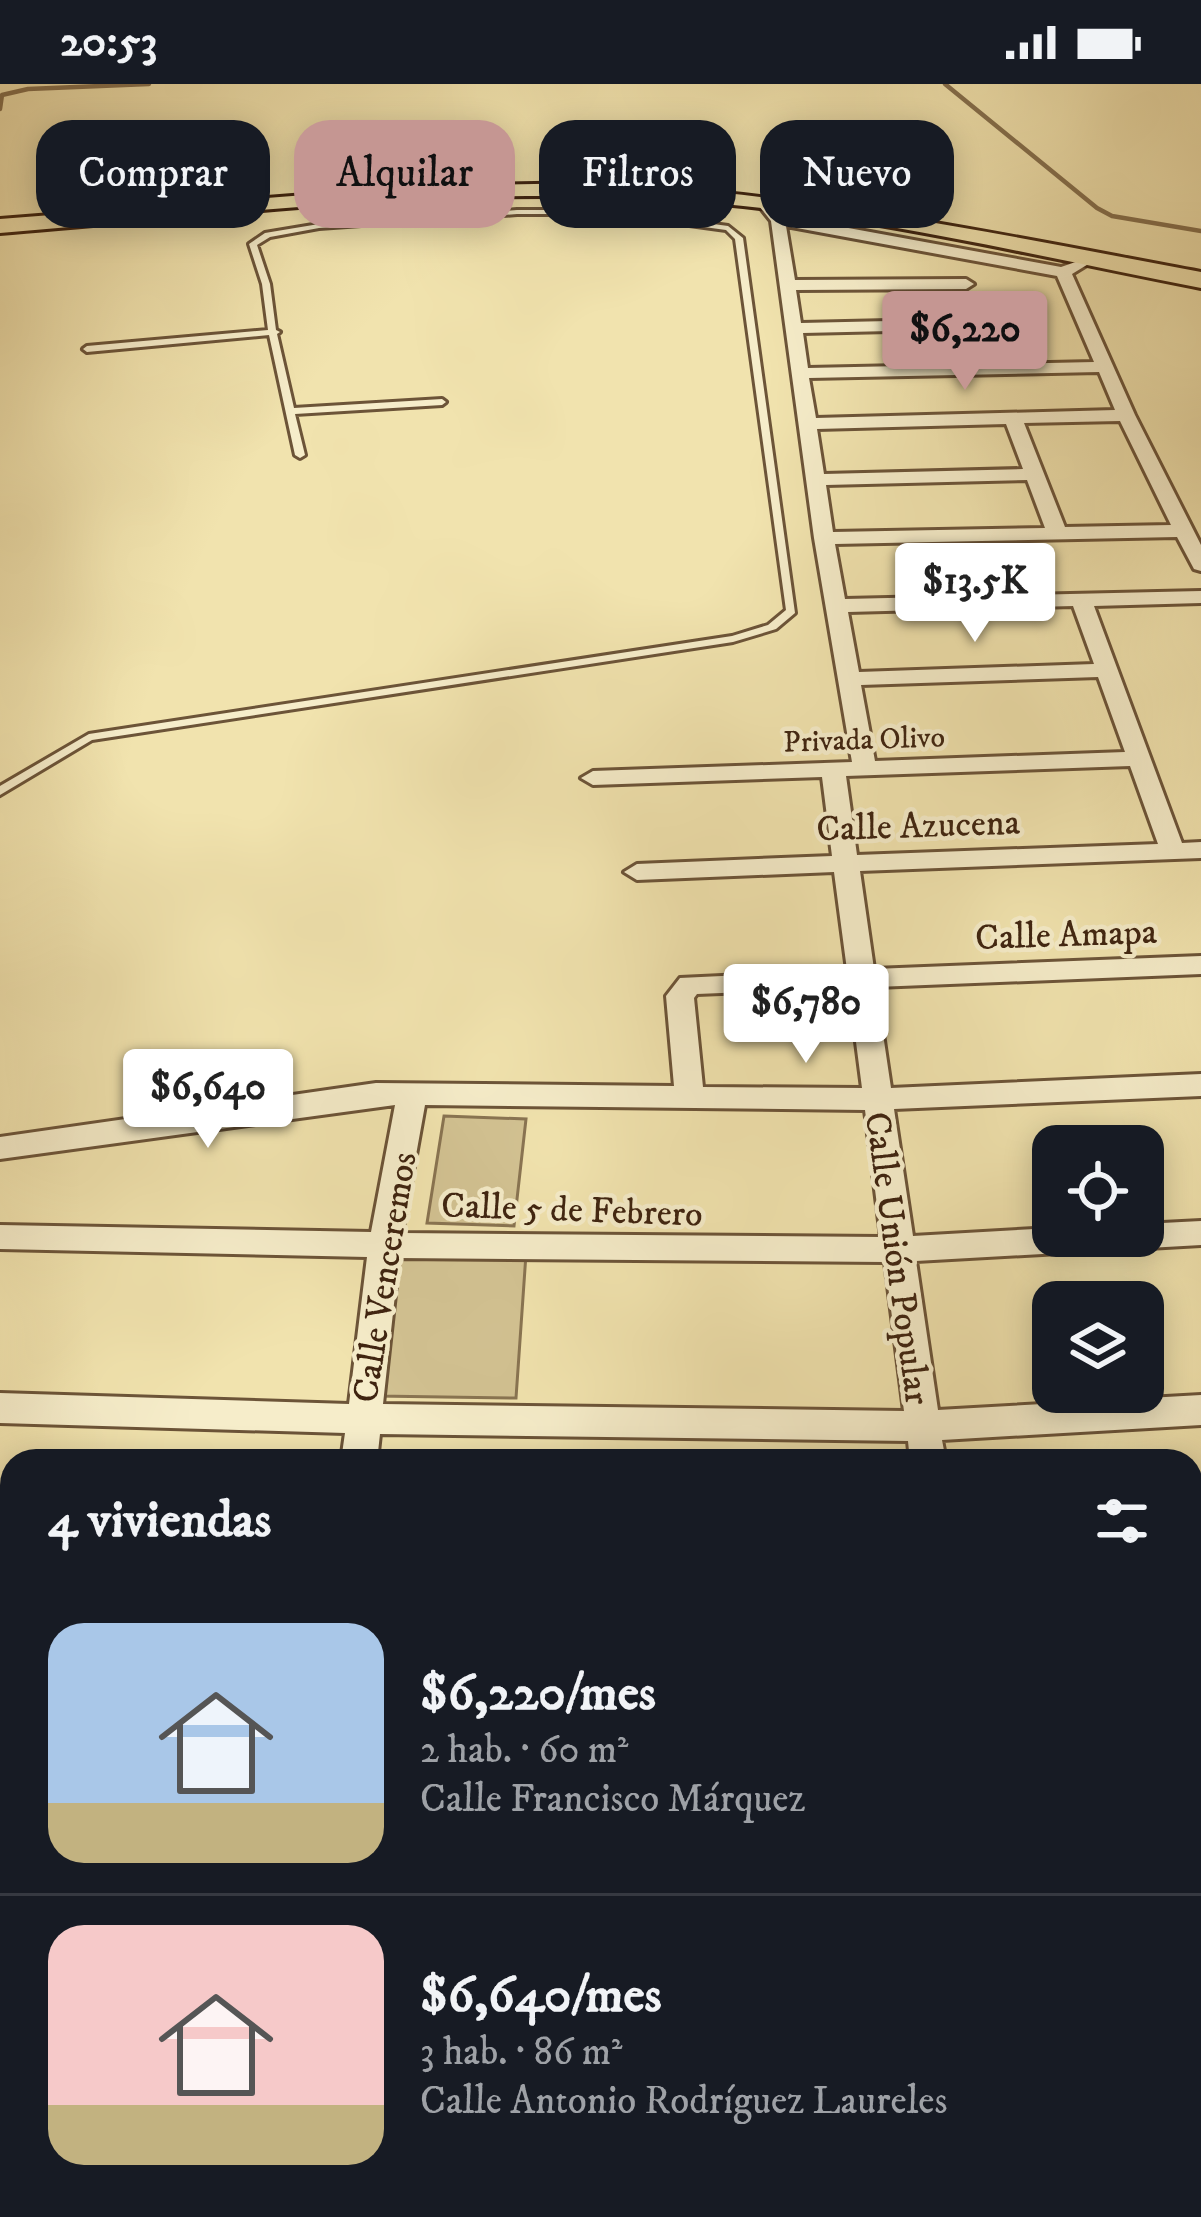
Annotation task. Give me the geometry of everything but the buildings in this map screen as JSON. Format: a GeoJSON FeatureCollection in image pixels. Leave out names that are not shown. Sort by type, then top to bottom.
{"type":"FeatureCollection","features":[{"type":"Feature","properties":{"kind":"highway"},"geometry":{"type":"LineString","coordinates":[[8,226],[489,191],[612,190],[760,210]]}},
{"type":"Feature","properties":{"kind":"highway"},"geometry":{"type":"LineString","coordinates":[[865,228],[1201,280]]}},
{"type":"Feature","properties":{"kind":"street"},"geometry":{"type":"LineString","coordinates":[[775,228],[789,285],[806,424],[865,769]]}},
{"type":"Feature","properties":{"kind":"street"},"geometry":{"type":"LineString","coordinates":[[992,368],[966,284],[965,246],[1065,278],[1103,368],[1201,565]]}},
{"type":"Feature","properties":{"kind":"street"},"geometry":{"type":"LineString","coordinates":[[1065,278],[1085,260]]}},
{"type":"Feature","properties":{"kind":"street"},"geometry":{"type":"LineString","coordinates":[[789,285],[966,284]]}},
{"type":"Feature","properties":{"kind":"street"},"geometry":{"type":"LineString","coordinates":[[793,328],[978,324]]}},
{"type":"Feature","properties":{"kind":"street"},"geometry":{"type":"LineString","coordinates":[[800,373],[1103,368]]}},
{"type":"Feature","properties":{"kind":"street"},"geometry":{"type":"LineString","coordinates":[[806,424],[1126,415]]}},
{"type":"Feature","properties":{"kind":"street"},"geometry":{"type":"LineString","coordinates":[[1013,418],[1058,533]]}},
{"type":"Feature","properties":{"kind":"street"},"geometry":{"type":"LineString","coordinates":[[815,480],[1033,474]]}},
{"type":"Feature","properties":{"kind":"street"},"geometry":{"type":"LineString","coordinates":[[824,538],[1184,531]]}},
{"type":"Feature","properties":{"kind":"street"},"geometry":{"type":"LineString","coordinates":[[835,606],[1201,597]]}},
{"type":"Feature","properties":{"kind":"street"},"geometry":{"type":"LineString","coordinates":[[1081,599],[1173,851]]}},
{"type":"Feature","properties":{"kind":"street"},"geometry":{"type":"LineString","coordinates":[[848,679],[1105,670]]}},
{"type":"Feature","properties":{"kind":"street","name":"Privada Olivo"},"geometry":{"type":"LineString","coordinates":[[593,778],[1137,759]]}},
{"type":"Feature","properties":{"kind":"street","name":"Calle Unión Popular"},"geometry":{"type":"LineString","coordinates":[[833,770],[925,1444]]}},
{"type":"Feature","properties":{"kind":"street","name":"Calle Azucena"},"geometry":{"type":"LineString","coordinates":[[637,872],[1201,850]]}},
{"type":"Feature","properties":{"kind":"street","name":"Calle Amapa"},"geometry":{"type":"LineString","coordinates":[[689,1097],[680,996],[690,985],[1201,965]]}},
{"type":"Feature","properties":{"kind":"street"},"geometry":{"type":"LineString","coordinates":[[0,1148],[376,1094],[876,1099],[1201,1085]]}},
{"type":"Feature","properties":{"kind":"street","name":"Calle Venceremos"},"geometry":{"type":"LineString","coordinates":[[359,1449],[385,1241],[412,1094]]}},
{"type":"Feature","properties":{"kind":"street","name":"Calle 5 de Febrero"},"geometry":{"type":"LineString","coordinates":[[1164,1235],[1201,1233]]}},
{"type":"Feature","properties":{"kind":"street","name":"Calle 5 de Febrero"},"geometry":{"type":"LineString","coordinates":[[0,1237],[385,1241],[698,1251],[1032,1242]]}},
{"type":"Feature","properties":{"kind":"street"},"geometry":{"type":"LineString","coordinates":[[0,1408],[925,1444],[1201,1409]]}},
{"type":"Feature","properties":{"kind":"lane"},"geometry":{"type":"LineString","coordinates":[[0,791],[89,737],[733,639],[772,627],[790,611],[739,238],[728,228],[609,212],[517,212],[319,226],[268,235],[253,244],[300,455]]}},
{"type":"Feature","properties":{"kind":"lane"},"geometry":{"type":"LineString","coordinates":[[88,349],[276,332]]}},
{"type":"Feature","properties":{"kind":"lane"},"geometry":{"type":"LineString","coordinates":[[293,411],[442,402]]}},
{"type":"Feature","properties":{"kind":"shaded area"},"geometry":{"type":"Polygon","coordinates":[[[444,1116],[526,1119],[514,1226],[427,1223],[444,1116]]]}},
{"type":"Feature","properties":{"kind":"shaded area"},"geometry":{"type":"Polygon","coordinates":[[[398,1252],[526,1254],[516,1398],[378,1396],[398,1252]]]}},
{"type":"Feature","properties":{"kind":"waterway"},"geometry":{"type":"LineString","coordinates":[[0,109],[2,95],[28,89],[149,84]]}},
{"type":"Feature","properties":{"kind":"waterway"},"geometry":{"type":"LineString","coordinates":[[945,84],[1097,208],[1112,216],[1201,231]]}}]}
